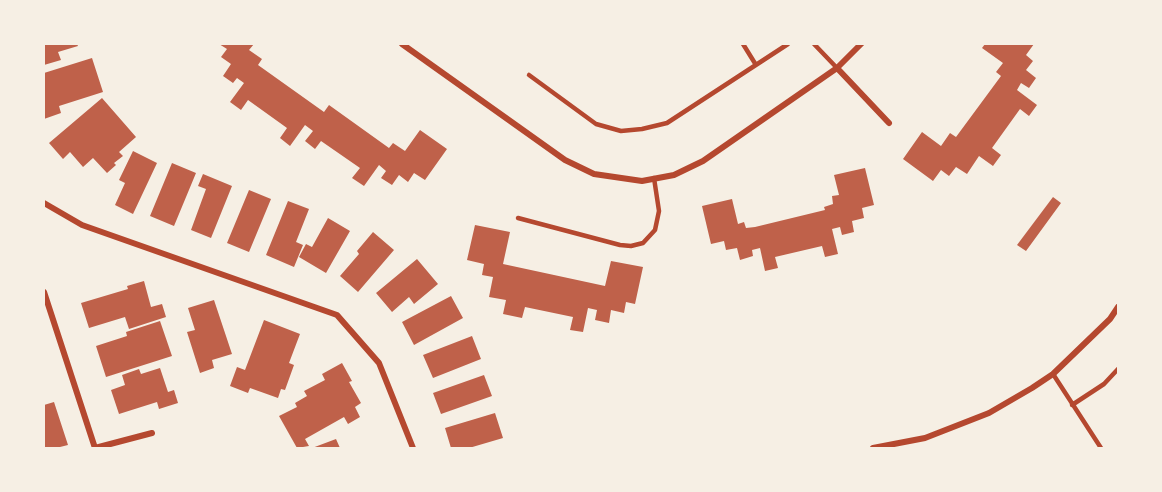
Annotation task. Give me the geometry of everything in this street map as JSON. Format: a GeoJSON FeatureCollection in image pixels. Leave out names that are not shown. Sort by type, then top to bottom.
{"type":"FeatureCollection","features":[{"type":"Feature","properties":{"kind":"street"},"geometry":{"type":"LineString","coordinates":[[402,44],[565,160],[594,174],[642,181],[674,175],[703,161],[837,68],[861,44]]}},
{"type":"Feature","properties":{"kind":"street"},"geometry":{"type":"LineString","coordinates":[[837,68],[889,123]]}},
{"type":"Feature","properties":{"kind":"street"},"geometry":{"type":"LineString","coordinates":[[44,203],[82,225],[337,315],[379,363],[413,448]]}},
{"type":"Feature","properties":{"kind":"street"},"geometry":{"type":"LineString","coordinates":[[44,292],[95,448],[152,433]]}},
{"type":"Feature","properties":{"kind":"street"},"geometry":{"type":"LineString","coordinates":[[873,448],[925,438],[989,413],[1053,374],[1110,319],[1119,307]]}},
{"type":"Feature","properties":{"kind":"lane"},"geometry":{"type":"LineString","coordinates":[[743,44],[756,65]]}},
{"type":"Feature","properties":{"kind":"lane"},"geometry":{"type":"LineString","coordinates":[[529,75],[596,124],[621,131],[642,129],[667,123],[788,44]]}},
{"type":"Feature","properties":{"kind":"lane"},"geometry":{"type":"LineString","coordinates":[[814,44],[837,68]]}},
{"type":"Feature","properties":{"kind":"lane"},"geometry":{"type":"LineString","coordinates":[[518,218],[620,245],[631,246],[643,243],[655,230],[658,211],[654,178]]}},
{"type":"Feature","properties":{"kind":"lane"},"geometry":{"type":"LineString","coordinates":[[1072,405],[1104,384],[1119,369]]}},
{"type":"Feature","properties":{"kind":"lane"},"geometry":{"type":"LineString","coordinates":[[1053,374],[1101,448]]}},
{"type":"Feature","properties":{"kind":"building"},"geometry":{"type":"Polygon","coordinates":[[[44,44],[77,44],[78,46],[58,52],[61,60],[44,65],[44,44]]]}},
{"type":"Feature","properties":{"kind":"building"},"geometry":{"type":"Polygon","coordinates":[[[219,44],[254,44],[249,50],[262,59],[258,65],[324,112],[329,105],[389,148],[393,143],[405,151],[420,130],[447,149],[425,180],[414,173],[408,182],[399,175],[392,185],[381,178],[386,171],[379,165],[364,186],[352,178],[360,168],[321,141],[315,149],[305,141],[313,131],[305,125],[290,146],[280,138],[287,128],[248,100],[241,110],[230,102],[244,83],[237,78],[233,83],[223,76],[231,64],[221,57],[227,49],[219,44]]]}},
{"type":"Feature","properties":{"kind":"building"},"geometry":{"type":"Polygon","coordinates":[[[985,44],[1034,44],[1026,55],[1033,61],[1026,70],[1036,78],[1029,88],[1021,83],[1017,90],[1037,105],[1029,116],[1020,109],[992,148],[1001,155],[993,166],[979,156],[967,174],[956,167],[949,176],[941,170],[933,181],[903,159],[922,132],[941,146],[950,133],[956,137],[1001,76],[996,72],[1003,63],[982,48],[985,44]]]}},
{"type":"Feature","properties":{"kind":"building"},"geometry":{"type":"Polygon","coordinates":[[[92,58],[103,92],[59,106],[61,113],[44,119],[44,73],[92,58]]]}},
{"type":"Feature","properties":{"kind":"building"},"geometry":{"type":"Polygon","coordinates":[[[102,98],[136,137],[119,152],[123,156],[107,173],[93,158],[83,167],[70,152],[63,159],[49,143],[102,98]]]}},
{"type":"Feature","properties":{"kind":"building"},"geometry":{"type":"Polygon","coordinates":[[[133,151],[157,163],[133,214],[115,205],[125,183],[119,180],[133,151]]]}},
{"type":"Feature","properties":{"kind":"building"},"geometry":{"type":"Polygon","coordinates":[[[172,163],[196,173],[174,226],[150,216],[172,163]]]}},
{"type":"Feature","properties":{"kind":"building"},"geometry":{"type":"Polygon","coordinates":[[[865,168],[874,205],[862,208],[864,218],[852,221],[854,232],[842,235],[840,227],[832,229],[838,254],[825,257],[822,246],[775,257],[778,268],[765,271],[760,248],[752,250],[753,256],[740,260],[737,248],[726,250],[724,241],[711,244],[702,206],[732,199],[738,224],[744,222],[746,228],[755,227],[825,210],[824,207],[833,204],[832,196],[839,195],[834,175],[865,168]]]}},
{"type":"Feature","properties":{"kind":"building"},"geometry":{"type":"Polygon","coordinates":[[[203,174],[232,186],[211,238],[191,230],[206,189],[198,186],[203,174]]]}},
{"type":"Feature","properties":{"kind":"building"},"geometry":{"type":"Polygon","coordinates":[[[249,190],[271,199],[249,252],[227,243],[249,190]]]}},
{"type":"Feature","properties":{"kind":"building"},"geometry":{"type":"Polygon","coordinates":[[[1053,197],[1061,203],[1026,251],[1017,245],[1053,197]]]}},
{"type":"Feature","properties":{"kind":"building"},"geometry":{"type":"Polygon","coordinates":[[[288,201],[309,209],[296,242],[303,245],[294,267],[266,255],[288,201]]]}},
{"type":"Feature","properties":{"kind":"building"},"geometry":{"type":"Polygon","coordinates":[[[328,218],[350,231],[326,273],[299,257],[306,244],[312,247],[328,218]]]}},
{"type":"Feature","properties":{"kind":"building"},"geometry":{"type":"Polygon","coordinates":[[[475,225],[510,232],[503,264],[605,286],[611,261],[643,267],[635,304],[626,302],[624,313],[611,310],[609,323],[595,320],[597,310],[588,308],[583,332],[570,330],[573,317],[525,307],[522,318],[503,314],[506,300],[489,297],[493,277],[482,275],[484,264],[467,260],[475,225]]]}},
{"type":"Feature","properties":{"kind":"building"},"geometry":{"type":"Polygon","coordinates":[[[373,232],[394,250],[358,292],[340,276],[359,254],[357,251],[373,232]]]}},
{"type":"Feature","properties":{"kind":"building"},"geometry":{"type":"Polygon","coordinates":[[[417,259],[438,284],[414,304],[409,297],[392,312],[376,293],[417,259]]]}},
{"type":"Feature","properties":{"kind":"building"},"geometry":{"type":"Polygon","coordinates":[[[144,281],[151,307],[162,304],[166,317],[129,329],[125,317],[89,328],[81,303],[128,289],[127,286],[144,281]]]}},
{"type":"Feature","properties":{"kind":"building"},"geometry":{"type":"Polygon","coordinates":[[[451,296],[463,318],[414,345],[402,322],[451,296]]]}},
{"type":"Feature","properties":{"kind":"building"},"geometry":{"type":"Polygon","coordinates":[[[214,300],[232,354],[212,360],[214,368],[200,373],[187,332],[195,330],[188,308],[214,300]]]}},
{"type":"Feature","properties":{"kind":"building"},"geometry":{"type":"Polygon","coordinates":[[[264,320],[300,334],[289,363],[294,365],[285,390],[281,389],[278,398],[250,388],[248,393],[230,386],[237,367],[245,370],[264,320]]]}},
{"type":"Feature","properties":{"kind":"building"},"geometry":{"type":"Polygon","coordinates":[[[160,321],[172,356],[106,377],[96,346],[127,336],[126,332],[160,321]]]}},
{"type":"Feature","properties":{"kind":"building"},"geometry":{"type":"Polygon","coordinates":[[[472,336],[481,359],[433,378],[423,355],[472,336]]]}},
{"type":"Feature","properties":{"kind":"building"},"geometry":{"type":"Polygon","coordinates":[[[342,363],[352,381],[349,382],[361,403],[355,407],[360,417],[348,424],[344,417],[305,439],[309,446],[297,448],[279,416],[297,407],[295,403],[307,396],[304,391],[325,380],[322,374],[342,363]]]}},
{"type":"Feature","properties":{"kind":"building"},"geometry":{"type":"Polygon","coordinates":[[[160,368],[168,392],[174,390],[178,403],[159,409],[157,402],[119,414],[111,390],[125,385],[122,375],[139,369],[141,374],[160,368]]]}},
{"type":"Feature","properties":{"kind":"building"},"geometry":{"type":"Polygon","coordinates":[[[484,375],[492,396],[441,414],[433,393],[484,375]]]}},
{"type":"Feature","properties":{"kind":"building"},"geometry":{"type":"Polygon","coordinates":[[[54,402],[68,445],[44,448],[44,405],[54,402]]]}},
{"type":"Feature","properties":{"kind":"building"},"geometry":{"type":"Polygon","coordinates":[[[495,413],[503,438],[469,448],[451,448],[445,428],[495,413]]]}},
{"type":"Feature","properties":{"kind":"building"},"geometry":{"type":"Polygon","coordinates":[[[336,439],[340,448],[312,448],[336,439]]]}}]}
